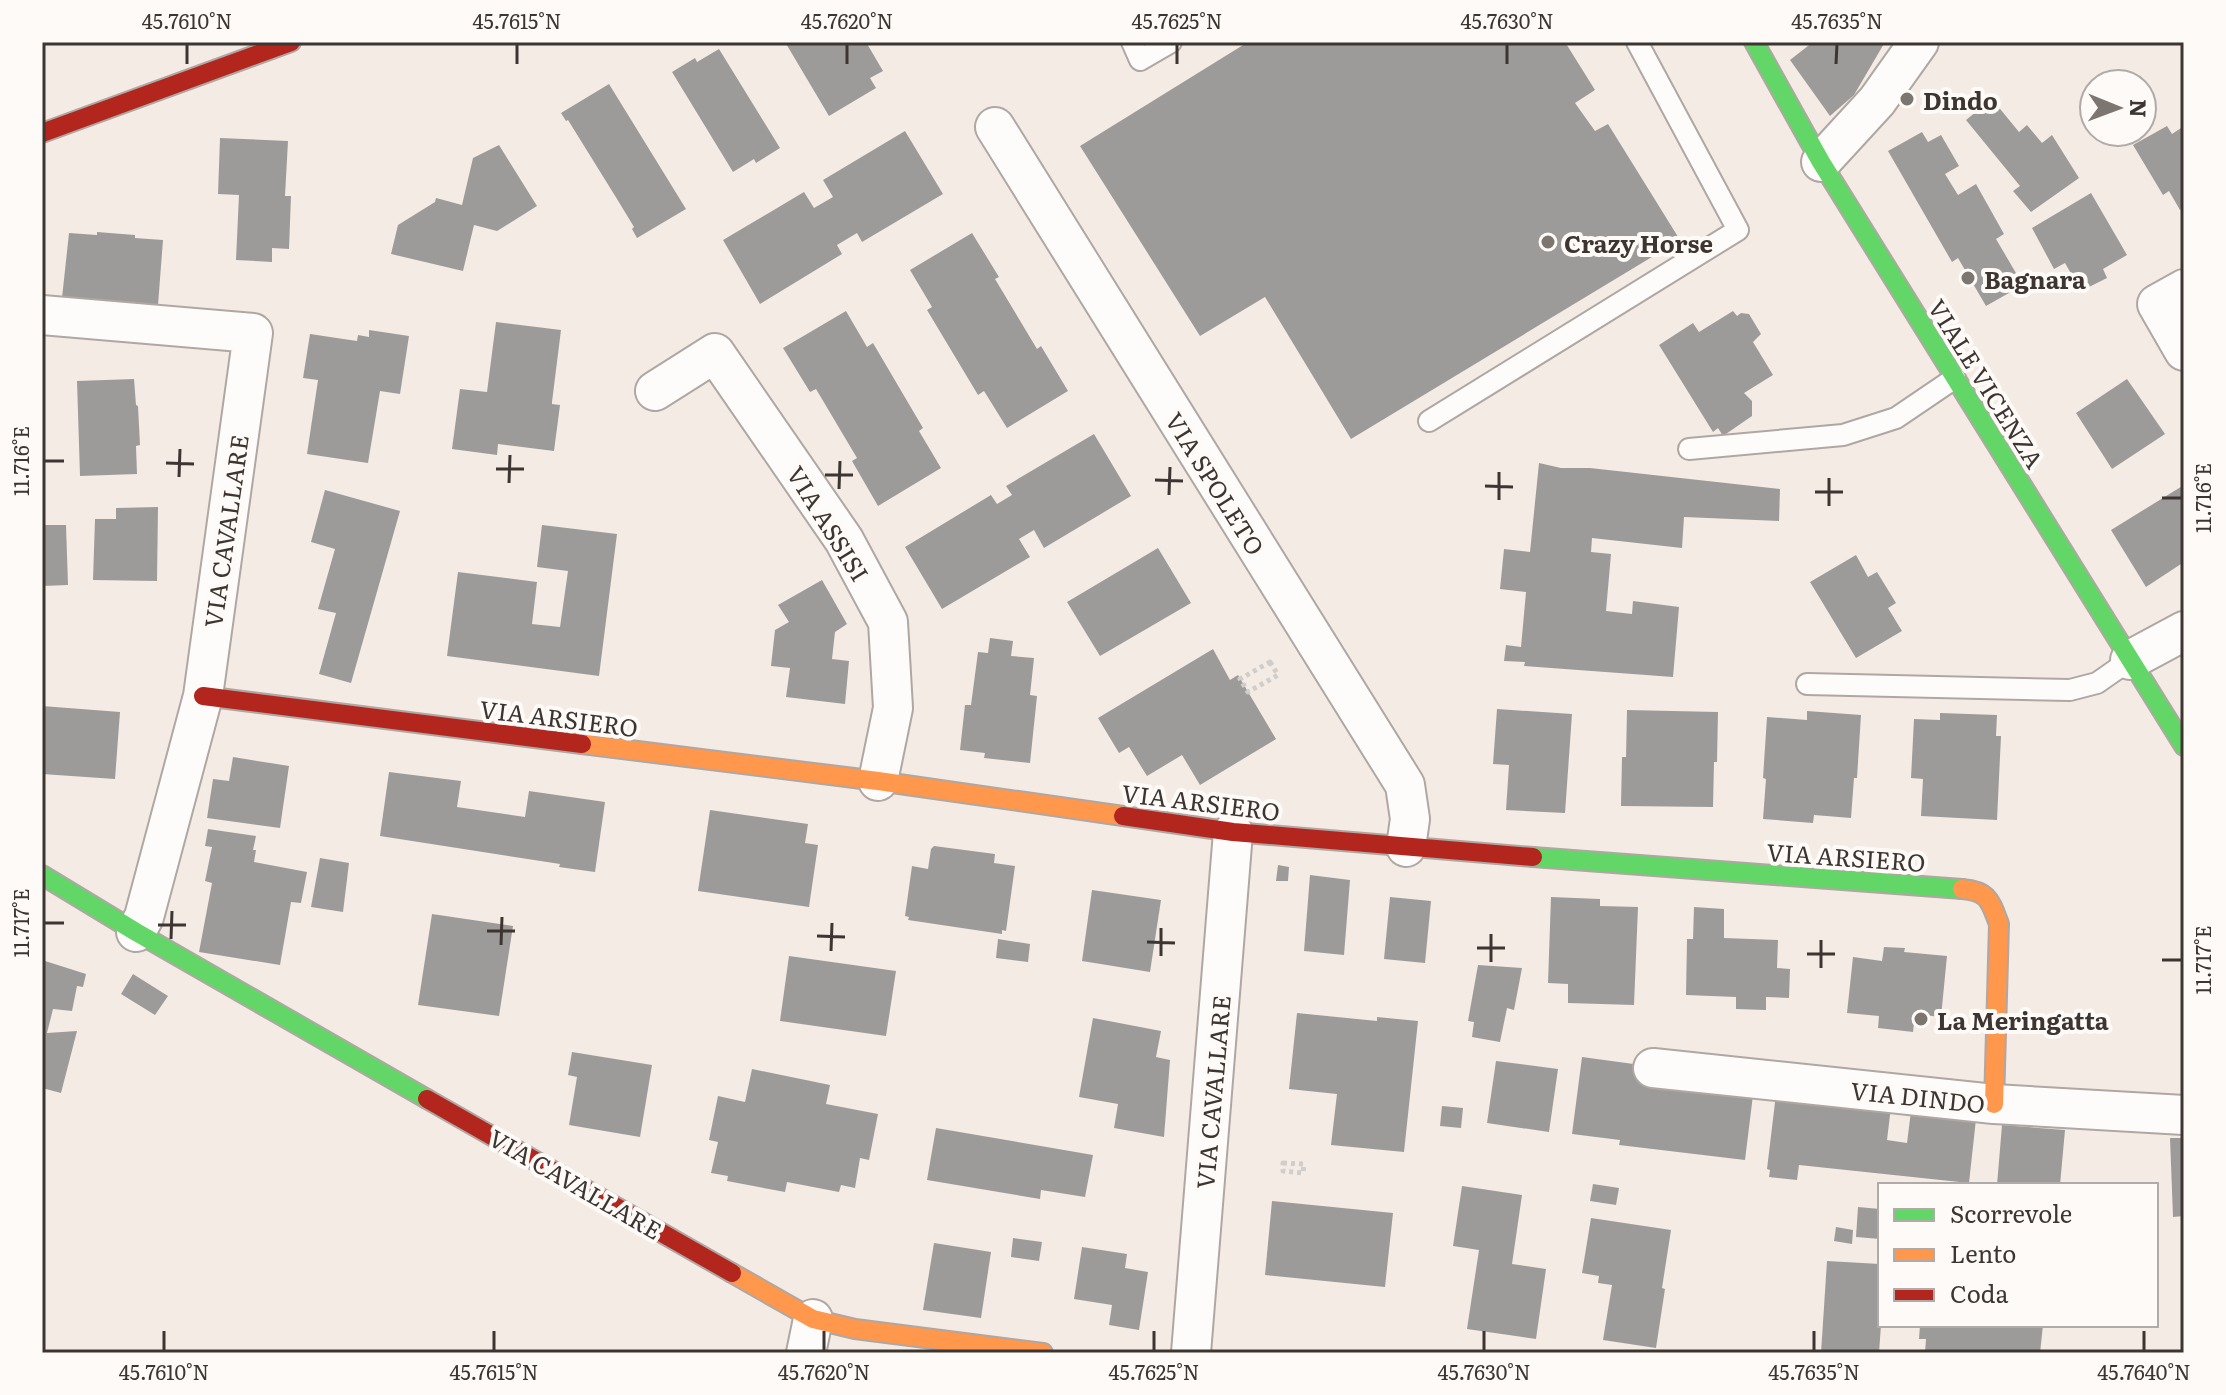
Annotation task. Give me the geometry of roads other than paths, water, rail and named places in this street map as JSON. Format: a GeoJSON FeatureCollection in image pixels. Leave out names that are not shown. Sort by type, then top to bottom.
{"type":"FeatureCollection","features":[{"type":"Feature","properties":{"kind":"street"},"geometry":{"type":"LineString","coordinates":[[42,133],[291,42]]}},
{"type":"Feature","properties":{"kind":"street","name":"VIALE VICENZA"},"geometry":{"type":"LineString","coordinates":[[1754,42],[1821,162],[2184,746]]}},
{"type":"Feature","properties":{"kind":"street"},"geometry":{"type":"LineString","coordinates":[[1821,162],[1877,101],[1919,42]]}},
{"type":"Feature","properties":{"kind":"street","name":"VIA SPOLETO"},"geometry":{"type":"LineString","coordinates":[[995,127],[1405,785],[1410,819],[1406,847]]}},
{"type":"Feature","properties":{"kind":"street"},"geometry":{"type":"LineString","coordinates":[[2184,289],[2157,304],[2184,351]]}},
{"type":"Feature","properties":{"kind":"street","name":"VIA CAVALLARE"},"geometry":{"type":"LineString","coordinates":[[42,315],[253,333],[203,696],[144,917],[136,932]]}},
{"type":"Feature","properties":{"kind":"street","name":"VIA ASSISI"},"geometry":{"type":"LineString","coordinates":[[655,391],[715,353],[844,540],[888,622],[893,708],[878,781]]}},
{"type":"Feature","properties":{"kind":"street"},"geometry":{"type":"LineString","coordinates":[[2130,660],[2184,631]]}},
{"type":"Feature","properties":{"kind":"street","name":"VIA ARSIERO"},"geometry":{"type":"LineString","coordinates":[[203,696],[878,781],[1233,832],[1977,890],[1990,901],[1999,924],[1994,1104]]}},
{"type":"Feature","properties":{"kind":"street","name":"VIA CAVALLARE"},"geometry":{"type":"LineString","coordinates":[[1191,1353],[1233,832]]}},
{"type":"Feature","properties":{"kind":"street","name":"VIA CAVALLARE"},"geometry":{"type":"LineString","coordinates":[[42,875],[809,1336],[855,1329],[1043,1353]]}},
{"type":"Feature","properties":{"kind":"street","name":"VIA DINDO"},"geometry":{"type":"LineString","coordinates":[[1653,1068],[1994,1104],[2184,1115]]}},
{"type":"Feature","properties":{"kind":"lane"},"geometry":{"type":"LineString","coordinates":[[1132,42],[1140,60],[1171,42]]}},
{"type":"Feature","properties":{"kind":"lane"},"geometry":{"type":"LineString","coordinates":[[1429,421],[1738,230],[1637,42]]}},
{"type":"Feature","properties":{"kind":"lane"},"geometry":{"type":"LineString","coordinates":[[1689,449],[1843,435],[1896,418],[1955,378]]}},
{"type":"Feature","properties":{"kind":"lane"},"geometry":{"type":"LineString","coordinates":[[1807,684],[2070,690],[2097,683],[2130,660]]}},
{"type":"Feature","properties":{"kind":"place","name":"Dindo"},"geometry":{"type":"Point","coordinates":[1907,99]}},
{"type":"Feature","properties":{"kind":"place","name":"Crazy Horse"},"geometry":{"type":"Point","coordinates":[1548,242]}},
{"type":"Feature","properties":{"kind":"place","name":"Bagnara"},"geometry":{"type":"Point","coordinates":[1968,278]}},
{"type":"Feature","properties":{"kind":"place","name":"La Meringatta"},"geometry":{"type":"Point","coordinates":[1921,1019]}}]}
